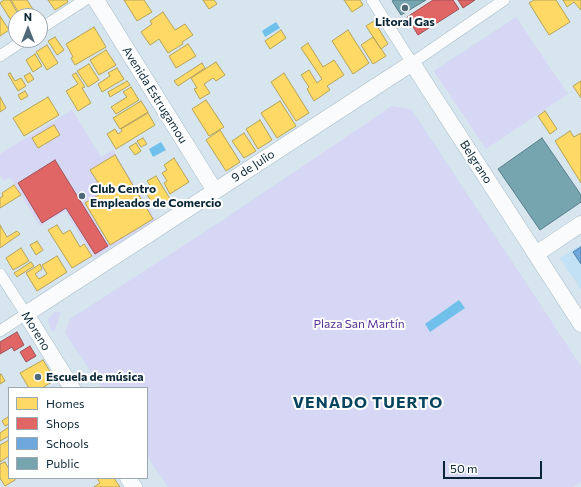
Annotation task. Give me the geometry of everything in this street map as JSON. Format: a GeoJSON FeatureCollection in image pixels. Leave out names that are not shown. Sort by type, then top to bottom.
{"type":"FeatureCollection","features":[{"type":"Feature","properties":{"kind":"main road","name":"Avenida Estrugamou"},"geometry":{"type":"LineString","coordinates":[[96,0],[215,191]]}},
{"type":"Feature","properties":{"kind":"main road","name":"9 de Julio"},"geometry":{"type":"LineString","coordinates":[[26,314],[412,63]]}},
{"type":"Feature","properties":{"kind":"main road","name":"Belgrano"},"geometry":{"type":"LineString","coordinates":[[412,63],[581,324]]}},
{"type":"Feature","properties":{"kind":"main road"},"geometry":{"type":"LineString","coordinates":[[536,254],[581,224]]}},
{"type":"Feature","properties":{"kind":"main road","name":"Moreno"},"geometry":{"type":"LineString","coordinates":[[26,314],[71,387]]}},
{"type":"Feature","properties":{"kind":"street"},"geometry":{"type":"LineString","coordinates":[[48,24],[85,0]]}},
{"type":"Feature","properties":{"kind":"street","name":"Belgrano"},"geometry":{"type":"LineString","coordinates":[[372,0],[412,63]]}},
{"type":"Feature","properties":{"kind":"street","name":"9 de Julio"},"geometry":{"type":"LineString","coordinates":[[412,63],[504,0]]}},
{"type":"Feature","properties":{"kind":"street"},"geometry":{"type":"LineString","coordinates":[[0,56],[12,48]]}},
{"type":"Feature","properties":{"kind":"street","name":"Moreno"},"geometry":{"type":"LineString","coordinates":[[0,274],[26,314]]}},
{"type":"Feature","properties":{"kind":"street","name":"9 de Julio"},"geometry":{"type":"LineString","coordinates":[[0,331],[26,314]]}},
{"type":"Feature","properties":{"kind":"shaded area"},"geometry":{"type":"Polygon","coordinates":[[[581,244],[581,290],[560,258],[581,244]]]}},
{"type":"Feature","properties":{"kind":"green space"},"geometry":{"type":"Polygon","coordinates":[[[516,17],[568,94],[486,149],[434,71],[516,17]]]}},
{"type":"Feature","properties":{"kind":"green space","name":"Plaza San Martín"},"geometry":{"type":"Polygon","coordinates":[[[392,106],[411,109],[581,366],[581,482],[573,487],[168,487],[148,457],[148,387],[101,387],[65,333],[70,319],[223,220],[392,106]]]}},
{"type":"Feature","properties":{"kind":"green space","name":"Club Centro Empleados de Comercio"},"geometry":{"type":"Polygon","coordinates":[[[72,110],[101,157],[113,150],[156,220],[94,258],[65,211],[40,226],[10,177],[4,181],[0,175],[0,154],[72,110]]]}},
{"type":"Feature","properties":{"kind":"green space"},"geometry":{"type":"Polygon","coordinates":[[[55,312],[61,312],[54,332],[50,328],[48,320],[55,312]]]}},
{"type":"Feature","properties":{"kind":"water"},"geometry":{"type":"Polygon","coordinates":[[[276,22],[280,28],[265,37],[262,31],[276,22]]]}},
{"type":"Feature","properties":{"kind":"water"},"geometry":{"type":"Polygon","coordinates":[[[161,142],[166,150],[153,157],[149,149],[161,142]]]}},
{"type":"Feature","properties":{"kind":"water"},"geometry":{"type":"Polygon","coordinates":[[[459,300],[465,308],[430,332],[425,324],[459,300]]]}},
{"type":"Feature","properties":{"kind":"building: Homes"},"geometry":{"type":"Polygon","coordinates":[[[4,0],[10,0],[14,8],[8,8],[8,16],[0,3],[4,0]]]}},
{"type":"Feature","properties":{"kind":"building: Homes"},"geometry":{"type":"Polygon","coordinates":[[[11,0],[27,0],[32,8],[16,8],[11,0]]]}},
{"type":"Feature","properties":{"kind":"building: Homes"},"geometry":{"type":"Polygon","coordinates":[[[48,0],[67,0],[68,2],[55,10],[48,0]]]}},
{"type":"Feature","properties":{"kind":"building: Homes"},"geometry":{"type":"Polygon","coordinates":[[[124,0],[144,0],[152,12],[137,21],[124,0]]]}},
{"type":"Feature","properties":{"kind":"building: Homes"},"geometry":{"type":"Polygon","coordinates":[[[203,0],[214,0],[217,4],[209,9],[203,0]]]}},
{"type":"Feature","properties":{"kind":"building: Homes"},"geometry":{"type":"Polygon","coordinates":[[[344,0],[360,0],[363,5],[352,12],[344,0]]]}},
{"type":"Feature","properties":{"kind":"building: Homes"},"geometry":{"type":"Polygon","coordinates":[[[534,0],[556,0],[570,22],[549,35],[529,3],[534,0]]]}},
{"type":"Feature","properties":{"kind":"building: Homes"},"geometry":{"type":"Polygon","coordinates":[[[563,0],[581,0],[581,10],[574,2],[567,7],[563,0]]]}},
{"type":"Feature","properties":{"kind":"building: Homes"},"geometry":{"type":"Polygon","coordinates":[[[163,12],[175,30],[185,24],[193,35],[182,42],[183,44],[168,53],[159,39],[150,45],[141,32],[152,24],[150,21],[163,12]]]}},
{"type":"Feature","properties":{"kind":"building: Homes"},"geometry":{"type":"Polygon","coordinates":[[[0,16],[8,31],[0,36],[0,16]]]}},
{"type":"Feature","properties":{"kind":"building: Homes"},"geometry":{"type":"Polygon","coordinates":[[[374,21],[388,44],[381,49],[366,26],[374,21]]]}},
{"type":"Feature","properties":{"kind":"building: Homes"},"geometry":{"type":"Polygon","coordinates":[[[94,27],[106,47],[75,65],[71,58],[73,57],[66,44],[94,27]]]}},
{"type":"Feature","properties":{"kind":"building: Homes"},"geometry":{"type":"Polygon","coordinates":[[[281,30],[286,38],[270,49],[265,41],[281,30]]]}},
{"type":"Feature","properties":{"kind":"building: Homes"},"geometry":{"type":"Polygon","coordinates":[[[348,30],[369,63],[353,74],[332,41],[348,30]]]}},
{"type":"Feature","properties":{"kind":"building: Homes"},"geometry":{"type":"Polygon","coordinates":[[[55,37],[64,50],[57,55],[48,41],[55,37]]]}},
{"type":"Feature","properties":{"kind":"building: Homes"},"geometry":{"type":"Polygon","coordinates":[[[373,37],[386,56],[373,64],[361,45],[373,37]]]}},
{"type":"Feature","properties":{"kind":"building: Homes"},"geometry":{"type":"Polygon","coordinates":[[[308,43],[323,67],[334,60],[344,75],[327,86],[330,90],[314,101],[307,89],[309,87],[301,75],[309,70],[317,83],[322,79],[301,48],[308,43]]]}},
{"type":"Feature","properties":{"kind":"building: Homes"},"geometry":{"type":"Polygon","coordinates":[[[188,44],[196,56],[176,68],[169,56],[188,44]]]}},
{"type":"Feature","properties":{"kind":"building: Homes"},"geometry":{"type":"Polygon","coordinates":[[[48,47],[58,63],[47,70],[36,52],[42,48],[48,48],[48,47]]]}},
{"type":"Feature","properties":{"kind":"building: Homes"},"geometry":{"type":"Polygon","coordinates":[[[106,50],[116,65],[99,75],[90,60],[106,50]]]}},
{"type":"Feature","properties":{"kind":"building: Homes"},"geometry":{"type":"Polygon","coordinates":[[[35,54],[42,66],[33,72],[26,60],[35,54]]]}},
{"type":"Feature","properties":{"kind":"building: Homes"},"geometry":{"type":"Polygon","coordinates":[[[216,62],[225,75],[216,81],[213,78],[204,84],[210,93],[200,99],[194,89],[197,88],[191,78],[216,62]]]}},
{"type":"Feature","properties":{"kind":"building: Homes"},"geometry":{"type":"Polygon","coordinates":[[[202,63],[205,68],[178,86],[174,81],[202,63]]]}},
{"type":"Feature","properties":{"kind":"building: Homes"},"geometry":{"type":"Polygon","coordinates":[[[89,64],[99,80],[88,87],[77,71],[89,64]]]}},
{"type":"Feature","properties":{"kind":"building: Homes"},"geometry":{"type":"Polygon","coordinates":[[[117,68],[124,79],[102,92],[98,84],[110,76],[108,73],[117,68]]]}},
{"type":"Feature","properties":{"kind":"building: Homes"},"geometry":{"type":"Polygon","coordinates":[[[10,73],[15,81],[21,78],[26,86],[18,91],[8,74],[10,73]]]}},
{"type":"Feature","properties":{"kind":"building: Homes"},"geometry":{"type":"Polygon","coordinates":[[[30,73],[34,79],[28,83],[24,76],[30,73]]]}},
{"type":"Feature","properties":{"kind":"building: Homes"},"geometry":{"type":"Polygon","coordinates":[[[76,73],[85,87],[82,88],[91,103],[78,111],[66,91],[78,84],[72,75],[76,73]]]}},
{"type":"Feature","properties":{"kind":"building: Homes"},"geometry":{"type":"Polygon","coordinates":[[[284,73],[309,113],[296,121],[271,82],[284,73]]]}},
{"type":"Feature","properties":{"kind":"building: Homes"},"geometry":{"type":"Polygon","coordinates":[[[127,81],[130,85],[110,97],[108,92],[127,81]]]}},
{"type":"Feature","properties":{"kind":"building: Homes"},"geometry":{"type":"Polygon","coordinates":[[[581,81],[581,98],[573,86],[581,81]]]}},
{"type":"Feature","properties":{"kind":"building: Homes"},"geometry":{"type":"Polygon","coordinates":[[[131,87],[139,100],[116,114],[111,107],[127,97],[123,92],[131,87]]]}},
{"type":"Feature","properties":{"kind":"building: Homes"},"geometry":{"type":"Polygon","coordinates":[[[25,91],[28,96],[21,100],[18,95],[25,91]]]}},
{"type":"Feature","properties":{"kind":"building: Homes"},"geometry":{"type":"Polygon","coordinates":[[[0,97],[6,108],[0,112],[0,97]]]}},
{"type":"Feature","properties":{"kind":"building: Homes"},"geometry":{"type":"Polygon","coordinates":[[[48,97],[59,115],[24,136],[13,118],[48,97]]]}},
{"type":"Feature","properties":{"kind":"building: Homes"},"geometry":{"type":"Polygon","coordinates":[[[206,100],[224,127],[209,136],[192,109],[206,100]]]}},
{"type":"Feature","properties":{"kind":"building: Homes"},"geometry":{"type":"Polygon","coordinates":[[[141,101],[148,112],[120,129],[113,118],[141,101]]]}},
{"type":"Feature","properties":{"kind":"building: Homes"},"geometry":{"type":"Polygon","coordinates":[[[280,101],[296,126],[277,138],[261,113],[280,101]]]}},
{"type":"Feature","properties":{"kind":"building: Homes"},"geometry":{"type":"Polygon","coordinates":[[[545,111],[557,129],[550,134],[538,116],[545,111]]]}},
{"type":"Feature","properties":{"kind":"building: Homes"},"geometry":{"type":"Polygon","coordinates":[[[148,113],[155,125],[116,149],[107,134],[115,129],[118,134],[122,131],[121,129],[148,113]]]}},
{"type":"Feature","properties":{"kind":"building: Homes"},"geometry":{"type":"Polygon","coordinates":[[[260,120],[272,140],[258,149],[246,129],[260,120]]]}},
{"type":"Feature","properties":{"kind":"building: Homes"},"geometry":{"type":"Polygon","coordinates":[[[54,125],[60,135],[38,148],[32,138],[54,125]]]}},
{"type":"Feature","properties":{"kind":"building: Homes"},"geometry":{"type":"Polygon","coordinates":[[[220,130],[240,162],[226,171],[206,140],[220,130]]]}},
{"type":"Feature","properties":{"kind":"building: Homes"},"geometry":{"type":"Polygon","coordinates":[[[570,131],[574,137],[581,133],[581,183],[555,141],[570,131]]]}},
{"type":"Feature","properties":{"kind":"building: Homes"},"geometry":{"type":"Polygon","coordinates":[[[244,133],[256,151],[244,158],[232,141],[244,133]]]}},
{"type":"Feature","properties":{"kind":"building: Homes"},"geometry":{"type":"Polygon","coordinates":[[[143,138],[147,144],[141,147],[137,141],[143,138]]]}},
{"type":"Feature","properties":{"kind":"building: Homes"},"geometry":{"type":"Polygon","coordinates":[[[136,143],[141,151],[135,155],[129,147],[136,143]]]}},
{"type":"Feature","properties":{"kind":"building: Homes"},"geometry":{"type":"Polygon","coordinates":[[[115,155],[153,219],[110,245],[85,203],[104,192],[90,170],[115,155]]]}},
{"type":"Feature","properties":{"kind":"building: Homes"},"geometry":{"type":"Polygon","coordinates":[[[174,158],[189,182],[170,194],[164,183],[167,181],[162,173],[167,170],[164,165],[174,158]]]}},
{"type":"Feature","properties":{"kind":"building: Homes"},"geometry":{"type":"Polygon","coordinates":[[[156,176],[170,199],[155,208],[145,191],[151,187],[147,181],[156,176]]]}},
{"type":"Feature","properties":{"kind":"building: Homes"},"geometry":{"type":"Polygon","coordinates":[[[14,185],[21,195],[0,208],[0,198],[3,196],[2,193],[14,185]]]}},
{"type":"Feature","properties":{"kind":"building: Homes"},"geometry":{"type":"Polygon","coordinates":[[[0,225],[7,237],[17,231],[20,234],[0,248],[0,225]]]}},
{"type":"Feature","properties":{"kind":"building: Homes"},"geometry":{"type":"Polygon","coordinates":[[[57,225],[63,234],[70,230],[80,247],[84,244],[92,256],[72,268],[48,230],[57,225]]]}},
{"type":"Feature","properties":{"kind":"building: Homes"},"geometry":{"type":"Polygon","coordinates":[[[37,241],[43,250],[36,255],[30,245],[37,241]]]}},
{"type":"Feature","properties":{"kind":"building: Homes"},"geometry":{"type":"Polygon","coordinates":[[[21,248],[29,261],[13,270],[6,258],[21,248]]]}},
{"type":"Feature","properties":{"kind":"building: Homes"},"geometry":{"type":"Polygon","coordinates":[[[57,256],[67,272],[37,291],[26,273],[40,264],[42,269],[35,274],[39,279],[47,274],[42,265],[57,256]]]}},
{"type":"Feature","properties":{"kind":"building: Homes"},"geometry":{"type":"Polygon","coordinates":[[[31,262],[34,266],[17,277],[14,273],[31,262]]]}},
{"type":"Feature","properties":{"kind":"building: Homes","name":"Escuela de música"},"geometry":{"type":"Polygon","coordinates":[[[43,360],[55,380],[44,387],[28,387],[20,373],[43,360]]]}},
{"type":"Feature","properties":{"kind":"building: Homes"},"geometry":{"type":"Polygon","coordinates":[[[1,374],[5,381],[0,384],[0,375],[1,374]]]}},
{"type":"Feature","properties":{"kind":"building: Homes"},"geometry":{"type":"Polygon","coordinates":[[[8,417],[8,424],[5,426],[2,421],[8,417]]]}},
{"type":"Feature","properties":{"kind":"building: Homes"},"geometry":{"type":"Polygon","coordinates":[[[8,428],[8,437],[0,441],[0,433],[8,428]]]}},
{"type":"Feature","properties":{"kind":"building: Homes"},"geometry":{"type":"Polygon","coordinates":[[[8,441],[8,457],[0,462],[0,445],[8,441]]]}},
{"type":"Feature","properties":{"kind":"building: Homes"},"geometry":{"type":"Polygon","coordinates":[[[5,462],[8,467],[8,479],[15,479],[5,486],[0,478],[0,464],[5,462]]]}},
{"type":"Feature","properties":{"kind":"building: Homes"},"geometry":{"type":"Polygon","coordinates":[[[98,479],[115,479],[120,487],[94,487],[100,483],[98,479]]]}},
{"type":"Feature","properties":{"kind":"building: Shops"},"geometry":{"type":"Polygon","coordinates":[[[433,0],[453,0],[459,9],[418,35],[407,17],[433,0]]]}},
{"type":"Feature","properties":{"kind":"building: Shops"},"geometry":{"type":"Polygon","coordinates":[[[458,0],[475,0],[463,8],[458,0]]]}},
{"type":"Feature","properties":{"kind":"building: Shops"},"geometry":{"type":"Polygon","coordinates":[[[55,160],[108,246],[95,254],[66,208],[42,223],[18,183],[55,160]]]}},
{"type":"Feature","properties":{"kind":"building: Shops"},"geometry":{"type":"Polygon","coordinates":[[[17,332],[24,345],[14,351],[12,347],[0,354],[0,342],[17,332]]]}},
{"type":"Feature","properties":{"kind":"building: Shops"},"geometry":{"type":"Polygon","coordinates":[[[30,346],[36,356],[26,362],[20,352],[30,346]]]}},
{"type":"Feature","properties":{"kind":"building: Schools"},"geometry":{"type":"Polygon","coordinates":[[[581,247],[581,264],[573,252],[581,247]]]}},
{"type":"Feature","properties":{"kind":"building: Public","name":"Litoral Gas"},"geometry":{"type":"Polygon","coordinates":[[[426,0],[401,15],[392,1],[426,0]]]}},
{"type":"Feature","properties":{"kind":"building: Public"},"geometry":{"type":"Polygon","coordinates":[[[542,138],[581,195],[581,202],[540,230],[498,169],[542,138]]]}},
{"type":"Feature","properties":{"kind":"place","name":"Litoral Gas"},"geometry":{"type":"Point","coordinates":[405,8]}},
{"type":"Feature","properties":{"kind":"place","name":"Club Centro Empleados de Comercio"},"geometry":{"type":"Point","coordinates":[82,196]}},
{"type":"Feature","properties":{"kind":"place","name":"Escuela de música"},"geometry":{"type":"Point","coordinates":[38,377]}},
{"type":"Feature","properties":{"kind":"district","name":"VENADO TUERTO"},"geometry":{"type":"Point","coordinates":[368,403]}}]}
